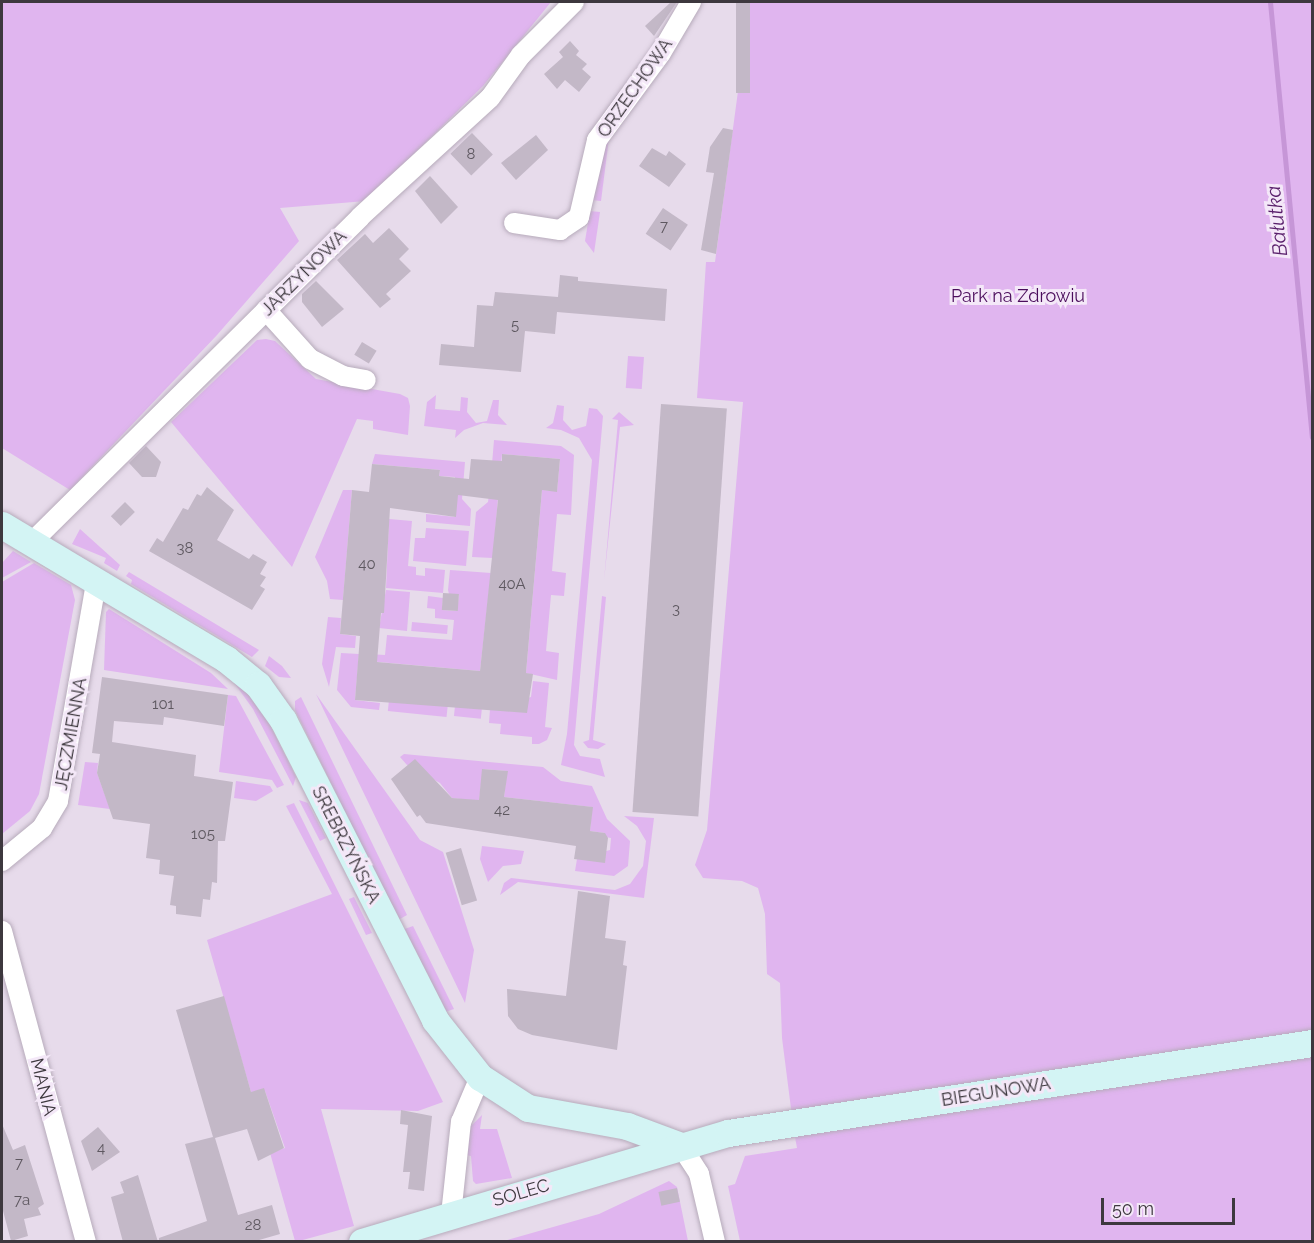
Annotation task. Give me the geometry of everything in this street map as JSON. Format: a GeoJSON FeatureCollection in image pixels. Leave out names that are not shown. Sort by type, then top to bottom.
{"type":"FeatureCollection","features":[{"type":"Feature","properties":{"kind":"street","name":"JARZYNOWA"},"geometry":{"type":"LineString","coordinates":[[31,543],[360,217],[490,98],[521,55],[574,2]]}},
{"type":"Feature","properties":{"kind":"street","name":"ORZECHOWA"},"geometry":{"type":"LineString","coordinates":[[514,223],[560,230],[579,217],[597,140],[661,52],[691,2]]}},
{"type":"Feature","properties":{"kind":"street"},"geometry":{"type":"LineString","coordinates":[[266,310],[310,359],[343,376],[366,380]]}},
{"type":"Feature","properties":{"kind":"street","name":"SREBRZYŃSKA"},"geometry":{"type":"LineString","coordinates":[[2,525],[244,672],[271,700],[435,1020],[480,1077],[528,1107],[627,1126],[681,1146]]}},
{"type":"Feature","properties":{"kind":"street","name":"JĘCZMIENNA"},"geometry":{"type":"LineString","coordinates":[[2,861],[42,828],[58,801],[69,759],[96,583]]}},
{"type":"Feature","properties":{"kind":"street","name":"MANIA"},"geometry":{"type":"LineString","coordinates":[[2,931],[86,1242]]}},
{"type":"Feature","properties":{"kind":"street","name":"BIEGUNOWA"},"geometry":{"type":"LineString","coordinates":[[681,1146],[751,1129],[1312,1043]]}},
{"type":"Feature","properties":{"kind":"street"},"geometry":{"type":"LineString","coordinates":[[451,1215],[461,1122],[480,1077]]}},
{"type":"Feature","properties":{"kind":"street"},"geometry":{"type":"LineString","coordinates":[[681,1146],[699,1174],[715,1242]]}},
{"type":"Feature","properties":{"kind":"street","name":"SOLEC"},"geometry":{"type":"LineString","coordinates":[[362,1242],[681,1146]]}},
{"type":"Feature","properties":{"kind":"green space"},"geometry":{"type":"Polygon","coordinates":[[[2,2],[551,2],[483,86],[366,201],[280,208],[299,241],[217,335],[70,490],[2,448],[2,2]]]}},
{"type":"Feature","properties":{"kind":"green space","name":"Park na Zdrowiu"},"geometry":{"type":"Polygon","coordinates":[[[750,2],[1312,2],[1312,1241],[740,1241],[728,1186],[735,1184],[745,1156],[797,1148],[795,1137],[744,1144],[794,1132],[782,1038],[780,983],[767,974],[765,914],[758,888],[742,881],[703,878],[695,865],[707,830],[743,402],[697,398],[706,262],[715,262],[750,2]]]}},
{"type":"Feature","properties":{"kind":"green space"},"geometry":{"type":"Polygon","coordinates":[[[609,138],[601,201],[592,200],[598,147],[609,138]]]}},
{"type":"Feature","properties":{"kind":"green space"},"geometry":{"type":"Polygon","coordinates":[[[590,211],[600,212],[594,253],[585,241],[590,211]]]}},
{"type":"Feature","properties":{"kind":"green space"},"geometry":{"type":"Polygon","coordinates":[[[257,340],[275,341],[316,379],[400,394],[408,398],[410,406],[408,435],[373,429],[373,421],[357,419],[292,567],[171,422],[257,340]]]}},
{"type":"Feature","properties":{"kind":"green space"},"geometry":{"type":"Polygon","coordinates":[[[628,356],[644,357],[642,389],[626,388],[628,356]]]}},
{"type":"Feature","properties":{"kind":"green space"},"geometry":{"type":"Polygon","coordinates":[[[436,395],[435,409],[460,411],[461,397],[468,398],[467,412],[476,423],[487,421],[493,400],[499,400],[498,415],[507,425],[483,423],[464,430],[455,438],[456,430],[424,426],[427,402],[436,395]]]}},
{"type":"Feature","properties":{"kind":"green space"},"geometry":{"type":"Polygon","coordinates":[[[557,405],[564,406],[563,420],[572,430],[586,426],[589,408],[597,409],[603,416],[574,745],[580,756],[600,759],[605,777],[561,765],[567,734],[592,460],[579,438],[561,430],[546,428],[553,423],[557,405]]]}},
{"type":"Feature","properties":{"kind":"green space"},"geometry":{"type":"Polygon","coordinates":[[[619,412],[634,425],[620,427],[604,581],[618,420],[612,419],[619,412]]]}},
{"type":"Feature","properties":{"kind":"green space"},"geometry":{"type":"Polygon","coordinates":[[[494,440],[561,446],[574,455],[571,515],[557,514],[552,571],[566,573],[564,596],[551,595],[546,651],[559,653],[557,680],[526,673],[542,490],[557,491],[560,459],[502,454],[500,477],[491,476],[494,440]]]}},
{"type":"Feature","properties":{"kind":"green space"},"geometry":{"type":"Polygon","coordinates":[[[375,454],[465,462],[462,499],[471,509],[470,526],[426,522],[426,514],[456,517],[455,477],[439,476],[440,470],[372,464],[375,454]]]}},
{"type":"Feature","properties":{"kind":"green space"},"geometry":{"type":"Polygon","coordinates":[[[490,485],[499,486],[493,558],[472,557],[476,512],[488,502],[490,485]]]}},
{"type":"Feature","properties":{"kind":"green space"},"geometry":{"type":"Polygon","coordinates":[[[343,490],[352,490],[343,600],[330,599],[327,581],[315,557],[343,490]]]}},
{"type":"Feature","properties":{"kind":"green space"},"geometry":{"type":"Polygon","coordinates":[[[389,519],[412,521],[408,566],[416,567],[416,575],[425,576],[425,568],[445,570],[443,593],[386,588],[389,519]]]}},
{"type":"Feature","properties":{"kind":"green space"},"geometry":{"type":"Polygon","coordinates":[[[426,528],[469,531],[466,566],[413,561],[415,538],[425,538],[426,528]]]}},
{"type":"Feature","properties":{"kind":"green space"},"geometry":{"type":"Polygon","coordinates":[[[80,529],[120,565],[117,571],[104,563],[106,558],[72,544],[80,529]]]}},
{"type":"Feature","properties":{"kind":"green space"},"geometry":{"type":"Polygon","coordinates":[[[13,551],[31,562],[2,578],[2,563],[13,551]]]}},
{"type":"Feature","properties":{"kind":"green space"},"geometry":{"type":"Polygon","coordinates":[[[34,563],[71,585],[75,600],[39,794],[30,811],[2,834],[2,582],[34,563]]]}},
{"type":"Feature","properties":{"kind":"green space"},"geometry":{"type":"Polygon","coordinates":[[[450,570],[491,573],[480,671],[368,661],[369,654],[385,655],[387,635],[452,640],[454,620],[435,618],[435,609],[427,608],[428,596],[443,598],[442,610],[457,611],[459,595],[449,594],[448,590],[450,570]]]}},
{"type":"Feature","properties":{"kind":"green space"},"geometry":{"type":"Polygon","coordinates":[[[129,572],[259,650],[252,657],[131,584],[132,580],[126,576],[129,572]]]}},
{"type":"Feature","properties":{"kind":"green space"},"geometry":{"type":"Polygon","coordinates":[[[386,590],[410,592],[407,631],[379,628],[386,590]]]}},
{"type":"Feature","properties":{"kind":"green space"},"geometry":{"type":"Polygon","coordinates":[[[602,596],[606,597],[593,740],[606,744],[598,749],[588,748],[583,742],[589,740],[602,596]]]}},
{"type":"Feature","properties":{"kind":"green space"},"geometry":{"type":"Polygon","coordinates":[[[109,609],[211,673],[228,689],[104,670],[106,612],[109,609]]]}},
{"type":"Feature","properties":{"kind":"green space"},"geometry":{"type":"Polygon","coordinates":[[[328,617],[341,618],[340,634],[356,636],[355,648],[336,647],[329,687],[322,664],[328,617]]]}},
{"type":"Feature","properties":{"kind":"green space"},"geometry":{"type":"Polygon","coordinates":[[[412,622],[448,625],[447,634],[411,631],[412,622]]]}},
{"type":"Feature","properties":{"kind":"green space"},"geometry":{"type":"Polygon","coordinates":[[[341,653],[359,654],[355,700],[380,703],[379,710],[351,707],[337,690],[341,653]]]}},
{"type":"Feature","properties":{"kind":"green space"},"geometry":{"type":"Polygon","coordinates":[[[269,656],[282,666],[291,678],[279,677],[265,666],[269,656]]]}},
{"type":"Feature","properties":{"kind":"green space"},"geometry":{"type":"Polygon","coordinates":[[[230,677],[250,695],[269,723],[296,777],[293,786],[253,709],[230,677]]]}},
{"type":"Feature","properties":{"kind":"green space"},"geometry":{"type":"Polygon","coordinates":[[[533,681],[549,683],[545,727],[552,728],[547,740],[539,744],[532,744],[532,737],[500,734],[501,724],[489,723],[490,709],[531,697],[533,681]]]}},
{"type":"Feature","properties":{"kind":"green space"},"geometry":{"type":"Polygon","coordinates":[[[316,694],[420,840],[443,852],[474,950],[465,1003],[316,694]]]}},
{"type":"Feature","properties":{"kind":"green space"},"geometry":{"type":"Polygon","coordinates":[[[228,695],[236,696],[284,785],[277,788],[272,780],[219,772],[228,695]]]}},
{"type":"Feature","properties":{"kind":"green space"},"geometry":{"type":"Polygon","coordinates":[[[301,697],[407,915],[398,920],[295,710],[295,701],[301,697]]]}},
{"type":"Feature","properties":{"kind":"green space"},"geometry":{"type":"Polygon","coordinates":[[[389,700],[448,706],[447,717],[388,711],[389,700]]]}},
{"type":"Feature","properties":{"kind":"green space"},"geometry":{"type":"Polygon","coordinates":[[[455,706],[482,709],[481,719],[454,716],[455,706]]]}},
{"type":"Feature","properties":{"kind":"green space"},"geometry":{"type":"Polygon","coordinates":[[[404,754],[543,767],[561,781],[592,786],[607,819],[630,841],[628,866],[614,876],[575,871],[577,859],[610,850],[611,838],[605,837],[605,833],[590,831],[592,807],[504,797],[507,771],[483,769],[479,801],[452,798],[440,783],[407,765],[400,757],[404,754]]]}},
{"type":"Feature","properties":{"kind":"green space"},"geometry":{"type":"Polygon","coordinates":[[[85,762],[98,763],[97,773],[110,809],[78,805],[85,762]]]}},
{"type":"Feature","properties":{"kind":"green space"},"geometry":{"type":"Polygon","coordinates":[[[236,781],[270,786],[273,791],[256,801],[234,798],[236,781]]]}},
{"type":"Feature","properties":{"kind":"green space"},"geometry":{"type":"Polygon","coordinates":[[[299,800],[308,803],[326,838],[320,841],[299,800]]]}},
{"type":"Feature","properties":{"kind":"green space"},"geometry":{"type":"Polygon","coordinates":[[[294,803],[443,1102],[418,1111],[321,1109],[354,1226],[299,1241],[295,1241],[270,1153],[285,1148],[265,1091],[251,1092],[207,940],[332,894],[286,806],[294,803]]]}},
{"type":"Feature","properties":{"kind":"green space"},"geometry":{"type":"Polygon","coordinates":[[[624,816],[654,818],[644,898],[518,882],[500,895],[504,883],[511,878],[615,890],[630,884],[643,866],[646,841],[637,826],[624,816]]]}},
{"type":"Feature","properties":{"kind":"green space"},"geometry":{"type":"Polygon","coordinates":[[[482,846],[524,851],[521,864],[503,866],[488,882],[480,859],[482,846]]]}},
{"type":"Feature","properties":{"kind":"green space"},"geometry":{"type":"Polygon","coordinates":[[[354,897],[372,933],[366,935],[349,899],[354,897]]]}},
{"type":"Feature","properties":{"kind":"green space"},"geometry":{"type":"Polygon","coordinates":[[[413,926],[454,1009],[445,1012],[402,930],[413,926]]]}},
{"type":"Feature","properties":{"kind":"green space"},"geometry":{"type":"Polygon","coordinates":[[[482,1115],[480,1129],[497,1129],[512,1178],[476,1184],[473,1181],[471,1156],[466,1155],[470,1127],[482,1115]]]}},
{"type":"Feature","properties":{"kind":"green space"},"geometry":{"type":"Polygon","coordinates":[[[669,1181],[677,1187],[688,1241],[500,1242],[599,1214],[669,1181]]]}},
{"type":"Feature","properties":{"kind":"building"},"geometry":{"type":"Polygon","coordinates":[[[671,2],[677,2],[654,36],[645,26],[671,2]]]}},
{"type":"Feature","properties":{"kind":"building"},"geometry":{"type":"Polygon","coordinates":[[[736,2],[750,2],[750,93],[736,93],[736,2]]]}},
{"type":"Feature","properties":{"kind":"building"},"geometry":{"type":"Polygon","coordinates":[[[570,41],[579,51],[576,55],[587,64],[582,69],[591,77],[579,92],[565,80],[557,89],[544,74],[563,57],[559,52],[570,41]]]}},
{"type":"Feature","properties":{"kind":"building"},"geometry":{"type":"Polygon","coordinates":[[[723,128],[733,130],[716,254],[701,250],[714,173],[706,172],[710,147],[723,128]]]}},
{"type":"Feature","properties":{"kind":"building"},"geometry":{"type":"Polygon","coordinates":[[[472,133],[493,155],[471,175],[450,154],[472,133]]]}},
{"type":"Feature","properties":{"kind":"building"},"geometry":{"type":"Polygon","coordinates":[[[536,135],[548,150],[516,180],[501,163],[536,135]]]}},
{"type":"Feature","properties":{"kind":"building"},"geometry":{"type":"Polygon","coordinates":[[[652,148],[666,156],[669,151],[686,164],[669,187],[639,166],[652,148]]]}},
{"type":"Feature","properties":{"kind":"building"},"geometry":{"type":"Polygon","coordinates":[[[430,176],[458,207],[441,224],[415,191],[430,176]]]}},
{"type":"Feature","properties":{"kind":"building"},"geometry":{"type":"Polygon","coordinates":[[[663,208],[688,225],[671,250],[646,234],[663,208]]]}},
{"type":"Feature","properties":{"kind":"building"},"geometry":{"type":"Polygon","coordinates":[[[389,228],[409,249],[399,259],[411,271],[386,294],[391,299],[380,308],[337,260],[365,234],[373,243],[389,228]]]}},
{"type":"Feature","properties":{"kind":"building"},"geometry":{"type":"Polygon","coordinates":[[[560,275],[578,277],[578,281],[667,289],[665,321],[557,312],[555,334],[525,331],[521,372],[439,365],[441,344],[474,347],[477,305],[493,306],[495,292],[558,297],[560,275]]]}},
{"type":"Feature","properties":{"kind":"building"},"geometry":{"type":"Polygon","coordinates":[[[316,281],[344,309],[322,327],[302,302],[302,294],[316,281]]]}},
{"type":"Feature","properties":{"kind":"building"},"geometry":{"type":"Polygon","coordinates":[[[362,342],[377,351],[369,364],[354,355],[362,342]]]}},
{"type":"Feature","properties":{"kind":"building"},"geometry":{"type":"Polygon","coordinates":[[[661,404],[727,409],[698,817],[632,812],[661,404]]]}},
{"type":"Feature","properties":{"kind":"building"},"geometry":{"type":"Polygon","coordinates":[[[146,446],[161,462],[156,477],[142,477],[129,463],[146,446]]]}},
{"type":"Feature","properties":{"kind":"building"},"geometry":{"type":"Polygon","coordinates":[[[502,454],[560,459],[557,492],[542,490],[526,673],[533,674],[527,713],[355,700],[360,636],[340,634],[352,490],[369,492],[372,464],[440,470],[439,476],[469,479],[471,459],[502,461],[502,454]],[[458,495],[456,517],[390,508],[384,613],[381,613],[377,662],[480,671],[498,500],[458,495]]]}},
{"type":"Feature","properties":{"kind":"building"},"geometry":{"type":"Polygon","coordinates":[[[207,487],[234,510],[217,540],[249,559],[253,554],[267,562],[260,574],[266,577],[260,586],[265,589],[252,610],[149,551],[157,538],[163,542],[183,508],[188,510],[197,494],[201,496],[207,487]]]}},
{"type":"Feature","properties":{"kind":"building"},"geometry":{"type":"Polygon","coordinates":[[[125,502],[135,512],[121,526],[111,516],[125,502]]]}},
{"type":"Feature","properties":{"kind":"building"},"geometry":{"type":"Polygon","coordinates":[[[443,593],[459,594],[458,611],[442,610],[443,593]]]}},
{"type":"Feature","properties":{"kind":"building"},"geometry":{"type":"Polygon","coordinates":[[[102,677],[228,695],[224,726],[164,717],[163,725],[114,721],[112,742],[196,755],[194,776],[233,782],[225,841],[218,841],[217,883],[212,882],[210,900],[203,899],[201,917],[176,914],[176,906],[170,905],[174,876],[159,874],[160,860],[146,858],[150,824],[113,819],[97,773],[100,754],[92,753],[102,677]]]}},
{"type":"Feature","properties":{"kind":"building"},"geometry":{"type":"Polygon","coordinates":[[[415,759],[452,798],[479,800],[482,769],[508,771],[504,797],[593,807],[590,831],[605,833],[608,838],[605,863],[574,859],[576,846],[426,823],[420,815],[417,817],[391,779],[415,759]]]}},
{"type":"Feature","properties":{"kind":"building"},"geometry":{"type":"Polygon","coordinates":[[[461,848],[477,901],[462,905],[446,853],[461,848]]]}},
{"type":"Feature","properties":{"kind":"building"},"geometry":{"type":"Polygon","coordinates":[[[578,891],[610,896],[605,938],[626,941],[623,965],[627,966],[617,1050],[532,1035],[518,1029],[508,1016],[507,989],[566,996],[578,891]]]}},
{"type":"Feature","properties":{"kind":"building"},"geometry":{"type":"Polygon","coordinates":[[[224,996],[251,1092],[264,1088],[284,1148],[258,1161],[247,1129],[215,1138],[238,1215],[272,1205],[280,1234],[252,1242],[159,1242],[159,1238],[207,1221],[185,1144],[213,1137],[176,1010],[224,996]]]}},
{"type":"Feature","properties":{"kind":"building"},"geometry":{"type":"Polygon","coordinates":[[[401,1110],[432,1116],[424,1191],[408,1189],[410,1172],[403,1172],[408,1125],[400,1124],[401,1110]]]}},
{"type":"Feature","properties":{"kind":"building"},"geometry":{"type":"Polygon","coordinates":[[[2,1124],[13,1150],[25,1145],[44,1204],[38,1208],[41,1215],[24,1219],[28,1236],[11,1241],[2,1207],[2,1124]]]}},
{"type":"Feature","properties":{"kind":"building"},"geometry":{"type":"Polygon","coordinates":[[[98,1127],[120,1152],[92,1171],[81,1141],[98,1127]]]}},
{"type":"Feature","properties":{"kind":"building"},"geometry":{"type":"Polygon","coordinates":[[[138,1175],[158,1242],[123,1242],[111,1197],[124,1193],[120,1182],[138,1175]]]}},
{"type":"Feature","properties":{"kind":"building"},"geometry":{"type":"Polygon","coordinates":[[[677,1188],[680,1202],[661,1206],[658,1192],[677,1188]]]}},
{"type":"Feature","properties":{"kind":"waterway","name":"Bałutka"},"geometry":{"type":"LineString","coordinates":[[1270,2],[1312,437]]}}]}
